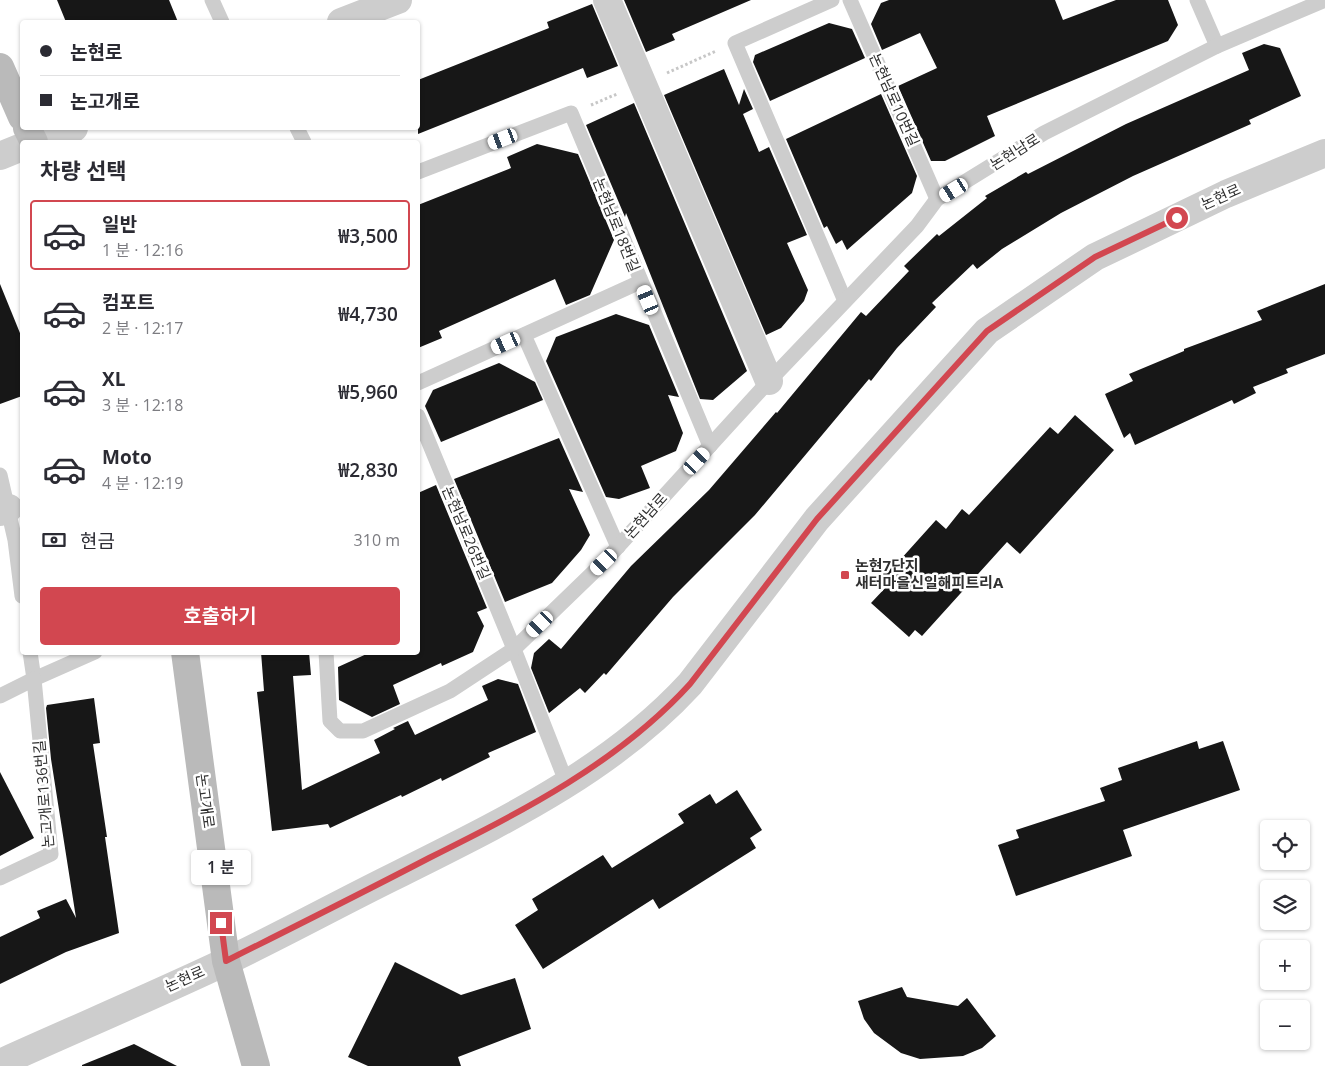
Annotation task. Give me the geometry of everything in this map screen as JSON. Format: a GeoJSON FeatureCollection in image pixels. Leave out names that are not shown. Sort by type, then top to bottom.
{"type":"FeatureCollection","features":[{"type":"Feature","properties":{"kind":"main road"},"geometry":{"type":"LineString","coordinates":[[0,67],[20,112]]}},
{"type":"Feature","properties":{"kind":"main road","name":"논고개로"},"geometry":{"type":"LineString","coordinates":[[185,655],[226,961],[256,1066]]}},
{"type":"Feature","properties":{"kind":"street"},"geometry":{"type":"LineString","coordinates":[[346,20],[398,0]]}},
{"type":"Feature","properties":{"kind":"street"},"geometry":{"type":"LineString","coordinates":[[607,0],[769,381]]}},
{"type":"Feature","properties":{"kind":"street"},"geometry":{"type":"LineString","coordinates":[[40,140],[68,130]]}},
{"type":"Feature","properties":{"kind":"street"},"geometry":{"type":"LineString","coordinates":[[0,156],[20,148]]}},
{"type":"Feature","properties":{"kind":"street","name":"논현로"},"geometry":{"type":"LineString","coordinates":[[0,1063],[226,961],[498,824],[567,784],[631,741],[668,708],[690,684],[817,519],[987,331],[1095,257],[1226,194],[1325,153]]}},
{"type":"Feature","properties":{"kind":"lane"},"geometry":{"type":"LineString","coordinates":[[212,0],[221,20]]}},
{"type":"Feature","properties":{"kind":"lane"},"geometry":{"type":"LineString","coordinates":[[832,0],[735,43],[845,301]]}},
{"type":"Feature","properties":{"kind":"lane","name":"논현남로10번길"},"geometry":{"type":"LineString","coordinates":[[850,0],[937,200]]}},
{"type":"Feature","properties":{"kind":"lane"},"geometry":{"type":"LineString","coordinates":[[1197,0],[1217,46]]}},
{"type":"Feature","properties":{"kind":"lane","name":"논현남로"},"geometry":{"type":"LineString","coordinates":[[326,655],[330,721],[340,731],[363,731],[450,692],[514,649],[618,547],[769,381],[917,226],[937,200],[1044,133],[1217,46],[1325,0]]}},
{"type":"Feature","properties":{"kind":"lane","name":"논현남로18번길"},"geometry":{"type":"LineString","coordinates":[[420,171],[571,113],[710,446]]}},
{"type":"Feature","properties":{"kind":"lane"},"geometry":{"type":"LineString","coordinates":[[420,382],[640,282]]}},
{"type":"Feature","properties":{"kind":"lane"},"geometry":{"type":"LineString","coordinates":[[524,335],[618,547]]}},
{"type":"Feature","properties":{"kind":"lane","name":"논현남로26번길"},"geometry":{"type":"LineString","coordinates":[[420,421],[514,649],[567,784]]}},
{"type":"Feature","properties":{"kind":"lane"},"geometry":{"type":"LineString","coordinates":[[0,475],[4,510],[20,586]]}},
{"type":"Feature","properties":{"kind":"lane","name":"논고개로136번길"},"geometry":{"type":"LineString","coordinates":[[0,878],[51,854],[30,655]]}},
{"type":"Feature","properties":{"kind":"lane"},"geometry":{"type":"LineString","coordinates":[[0,696],[88,655]]}},
{"type":"Feature","properties":{"kind":"building"},"geometry":{"type":"Polygon","coordinates":[[[57,0],[169,0],[177,20],[65,20],[57,0]]]}},
{"type":"Feature","properties":{"kind":"building"},"geometry":{"type":"Polygon","coordinates":[[[624,0],[751,0],[672,34],[675,40],[646,52],[624,0]]]}},
{"type":"Feature","properties":{"kind":"building"},"geometry":{"type":"Polygon","coordinates":[[[889,0],[1055,0],[1063,20],[1116,0],[1168,0],[1178,25],[1168,41],[987,116],[995,136],[945,161],[931,161],[898,86],[937,68],[920,33],[882,50],[871,24],[881,3],[889,0]]]}},
{"type":"Feature","properties":{"kind":"building"},"geometry":{"type":"Polygon","coordinates":[[[592,4],[618,66],[587,78],[583,68],[418,134],[418,130],[420,130],[420,79],[549,28],[547,22],[592,4]]]}},
{"type":"Feature","properties":{"kind":"building"},"geometry":{"type":"Polygon","coordinates":[[[829,23],[852,29],[865,58],[770,101],[753,62],[755,55],[829,23]]]}},
{"type":"Feature","properties":{"kind":"building"},"geometry":{"type":"Polygon","coordinates":[[[1264,44],[1280,48],[1301,96],[1249,120],[1251,124],[1133,176],[1061,213],[1002,249],[977,269],[973,264],[932,303],[936,307],[897,348],[871,381],[869,379],[755,515],[673,597],[606,675],[604,673],[585,693],[580,688],[549,713],[531,668],[534,653],[549,639],[561,649],[631,566],[709,490],[777,413],[861,312],[866,316],[909,271],[904,266],[937,234],[939,236],[987,198],[985,196],[1026,172],[1028,174],[1126,124],[1249,70],[1242,53],[1264,44]]]}},
{"type":"Feature","properties":{"kind":"building"},"geometry":{"type":"Polygon","coordinates":[[[724,69],[739,105],[744,89],[753,109],[743,114],[759,152],[769,147],[807,235],[787,243],[808,290],[804,301],[781,328],[766,335],[664,95],[724,69]]]}},
{"type":"Feature","properties":{"kind":"building"},"geometry":{"type":"Polygon","coordinates":[[[881,94],[917,176],[912,193],[847,250],[842,240],[836,244],[827,226],[824,228],[786,139],[881,94]]]}},
{"type":"Feature","properties":{"kind":"building"},"geometry":{"type":"Polygon","coordinates":[[[634,103],[747,371],[713,400],[700,399],[626,213],[625,217],[586,125],[634,103]]]}},
{"type":"Feature","properties":{"kind":"building"},"geometry":{"type":"Polygon","coordinates":[[[537,144],[578,154],[614,240],[590,295],[566,305],[555,279],[439,331],[442,338],[420,347],[420,204],[511,168],[507,157],[537,144]]]}},
{"type":"Feature","properties":{"kind":"building"},"geometry":{"type":"Polygon","coordinates":[[[0,284],[20,333],[20,397],[0,404],[0,284]]]}},
{"type":"Feature","properties":{"kind":"building"},"geometry":{"type":"Polygon","coordinates":[[[1325,284],[1325,354],[1286,369],[1288,373],[1253,387],[1256,393],[1234,404],[1232,400],[1135,445],[1130,433],[1124,438],[1105,394],[1133,381],[1129,374],[1184,351],[1184,349],[1262,320],[1257,311],[1325,284]]]}},
{"type":"Feature","properties":{"kind":"building"},"geometry":{"type":"Polygon","coordinates":[[[616,314],[649,325],[679,397],[668,395],[683,433],[676,451],[641,466],[650,488],[619,499],[606,497],[546,361],[556,337],[616,314]]]}},
{"type":"Feature","properties":{"kind":"building"},"geometry":{"type":"Polygon","coordinates":[[[499,363],[535,382],[543,400],[441,442],[425,406],[433,390],[499,363]]]}},
{"type":"Feature","properties":{"kind":"building"},"geometry":{"type":"Polygon","coordinates":[[[1075,415],[1114,450],[1020,554],[1007,542],[922,636],[915,630],[909,637],[871,603],[887,586],[878,577],[895,557],[900,560],[936,520],[946,529],[962,509],[969,515],[1050,427],[1058,434],[1075,415]]]}},
{"type":"Feature","properties":{"kind":"building"},"geometry":{"type":"Polygon","coordinates":[[[559,438],[583,492],[569,489],[590,535],[581,550],[552,583],[505,602],[454,479],[559,438]]]}},
{"type":"Feature","properties":{"kind":"building"},"geometry":{"type":"Polygon","coordinates":[[[436,485],[487,608],[477,612],[484,626],[473,652],[442,666],[441,663],[393,685],[400,704],[372,717],[339,700],[338,667],[364,655],[420,655],[420,492],[436,485]]]}},
{"type":"Feature","properties":{"kind":"building"},"geometry":{"type":"Polygon","coordinates":[[[261,655],[309,655],[311,675],[293,676],[302,790],[380,753],[374,740],[395,729],[393,728],[408,721],[415,735],[488,700],[482,686],[498,679],[518,684],[536,732],[488,753],[490,757],[442,781],[441,778],[330,828],[328,824],[272,831],[257,692],[264,691],[261,655]]]}},
{"type":"Feature","properties":{"kind":"building"},"geometry":{"type":"Polygon","coordinates":[[[94,698],[100,743],[93,744],[119,933],[66,952],[0,984],[0,937],[40,918],[37,911],[66,899],[76,918],[51,759],[46,708],[47,705],[94,698]]]}},
{"type":"Feature","properties":{"kind":"building"},"geometry":{"type":"Polygon","coordinates":[[[1197,741],[1199,749],[1223,741],[1240,790],[1123,830],[1132,856],[1016,896],[998,845],[1019,838],[1016,830],[1105,801],[1100,788],[1122,780],[1118,768],[1197,741]]]}},
{"type":"Feature","properties":{"kind":"building"},"geometry":{"type":"Polygon","coordinates":[[[0,772],[34,838],[0,856],[0,772]]]}},
{"type":"Feature","properties":{"kind":"building"},"geometry":{"type":"Polygon","coordinates":[[[737,790],[762,830],[750,838],[756,848],[659,909],[653,899],[543,969],[515,925],[538,910],[532,899],[603,855],[612,868],[684,823],[678,814],[710,794],[716,804],[737,790]]]}},
{"type":"Feature","properties":{"kind":"building"},"geometry":{"type":"Polygon","coordinates":[[[395,962],[461,995],[515,978],[531,1029],[458,1057],[461,1066],[368,1066],[348,1057],[395,962]]]}},
{"type":"Feature","properties":{"kind":"building"},"geometry":{"type":"Polygon","coordinates":[[[902,987],[907,997],[958,1006],[967,998],[996,1036],[982,1048],[963,1056],[920,1059],[901,1053],[874,1033],[864,1019],[858,1001],[902,987]]]}},
{"type":"Feature","properties":{"kind":"building"},"geometry":{"type":"Polygon","coordinates":[[[134,1044],[177,1066],[82,1066],[82,1065],[134,1044]]]}},
{"type":"Feature","properties":{"kind":"place","name":"논현7단지 새터마을신일해피트리A"},"geometry":{"type":"Point","coordinates":[845,575]}},
{"type":"Feature","properties":{"kind":"route"},"geometry":{"type":"LineString","coordinates":[[221,923],[226,961],[498,824],[567,784],[631,741],[668,708],[690,684],[817,519],[987,331],[1095,257],[1177,218]]}}]}
